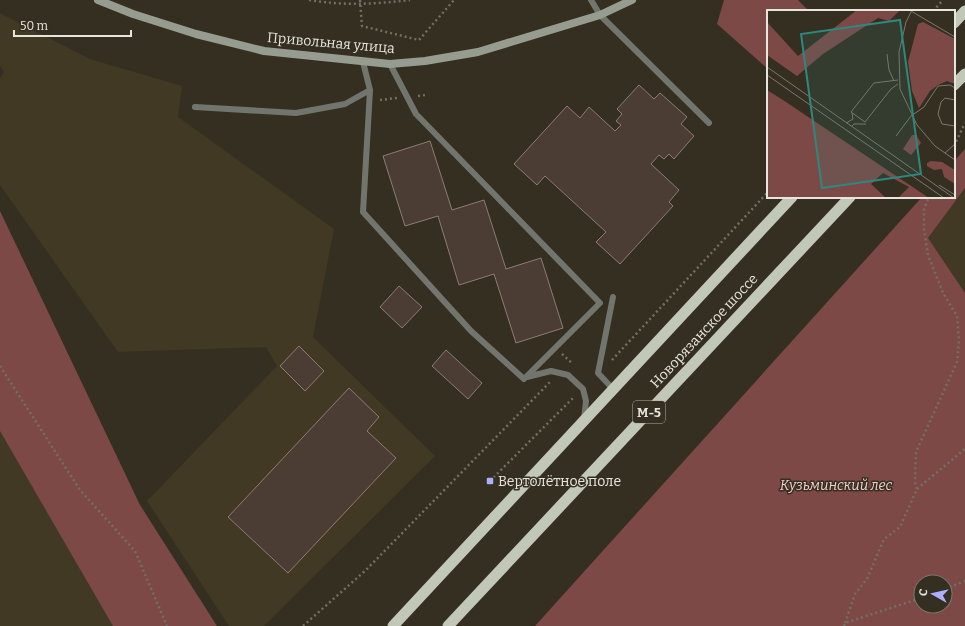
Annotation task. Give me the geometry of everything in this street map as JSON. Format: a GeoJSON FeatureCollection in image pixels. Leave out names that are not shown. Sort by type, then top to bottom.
{"type":"FeatureCollection","features":[{"type":"Feature","properties":{"kind":"highway"},"geometry":{"type":"LineString","coordinates":[[955,22],[965,11]]}},
{"type":"Feature","properties":{"kind":"highway"},"geometry":{"type":"LineString","coordinates":[[955,84],[965,74]]}},
{"type":"Feature","properties":{"kind":"highway","name":"Новорязанское шоссе"},"geometry":{"type":"LineString","coordinates":[[393,626],[791,198]]}},
{"type":"Feature","properties":{"kind":"highway","name":"Новорязанское шоссе"},"geometry":{"type":"LineString","coordinates":[[448,626],[849,198]]}},
{"type":"Feature","properties":{"kind":"main road","name":"Привольная улица"},"geometry":{"type":"LineString","coordinates":[[98,0],[133,14],[196,34],[264,51],[390,64],[425,61],[478,52],[600,15],[632,0]]}},
{"type":"Feature","properties":{"kind":"lane"},"geometry":{"type":"LineString","coordinates":[[591,0],[600,15],[709,123]]}},
{"type":"Feature","properties":{"kind":"lane"},"geometry":{"type":"LineString","coordinates":[[363,62],[370,90],[363,212],[471,331],[524,379],[551,371],[568,375],[583,389],[586,401],[584,421]]}},
{"type":"Feature","properties":{"kind":"lane"},"geometry":{"type":"LineString","coordinates":[[390,64],[416,114],[600,303],[526,378]]}},
{"type":"Feature","properties":{"kind":"lane"},"geometry":{"type":"LineString","coordinates":[[195,107],[296,113],[345,104],[370,90]]}},
{"type":"Feature","properties":{"kind":"lane"},"geometry":{"type":"LineString","coordinates":[[613,297],[598,373],[614,389]]}},
{"type":"Feature","properties":{"kind":"path"},"geometry":{"type":"LineString","coordinates":[[309,0],[325,3],[360,5],[410,0]]}},
{"type":"Feature","properties":{"kind":"path"},"geometry":{"type":"LineString","coordinates":[[360,0],[362,26],[419,40],[454,0]]}},
{"type":"Feature","properties":{"kind":"path"},"geometry":{"type":"LineString","coordinates":[[934,10],[943,0]]}},
{"type":"Feature","properties":{"kind":"path"},"geometry":{"type":"LineString","coordinates":[[955,144],[965,123]]}},
{"type":"Feature","properties":{"kind":"path"},"geometry":{"type":"LineString","coordinates":[[598,373],[767,193]]}},
{"type":"Feature","properties":{"kind":"path"},"geometry":{"type":"LineString","coordinates":[[917,489],[914,482],[916,452],[958,362],[959,341],[957,316],[944,293],[928,255],[924,230],[924,209],[930,198]]}},
{"type":"Feature","properties":{"kind":"path"},"geometry":{"type":"LineString","coordinates":[[0,366],[80,490],[135,551],[167,626]]}},
{"type":"Feature","properties":{"kind":"path"},"geometry":{"type":"LineString","coordinates":[[303,626],[366,570],[559,373]]}},
{"type":"Feature","properties":{"kind":"path"},"geometry":{"type":"LineString","coordinates":[[490,481],[583,389]]}},
{"type":"Feature","properties":{"kind":"path"},"geometry":{"type":"LineString","coordinates":[[844,625],[855,594],[867,579],[884,539],[900,527],[917,489],[965,449]]}},
{"type":"Feature","properties":{"kind":"path"},"geometry":{"type":"LineString","coordinates":[[953,585],[965,580]]}},
{"type":"Feature","properties":{"kind":"path"},"geometry":{"type":"LineString","coordinates":[[844,625],[913,601]]}},
{"type":"Feature","properties":{"kind":"shaded area"},"geometry":{"type":"Polygon","coordinates":[[[0,13],[90,59],[182,86],[178,117],[334,229],[313,337],[435,456],[264,626],[229,626],[147,501],[277,366],[266,347],[118,352],[0,185],[0,78],[4,72],[0,66],[0,13]]]}},
{"type":"Feature","properties":{"kind":"shaded area"},"geometry":{"type":"Polygon","coordinates":[[[965,188],[965,293],[928,238],[965,188]]]}},
{"type":"Feature","properties":{"kind":"shaded area"},"geometry":{"type":"Polygon","coordinates":[[[0,395],[127,626],[0,626],[0,395]]]}},
{"type":"Feature","properties":{"kind":"green space"},"geometry":{"type":"Polygon","coordinates":[[[724,0],[798,0],[808,10],[767,10],[767,68],[717,24],[724,0]]]}},
{"type":"Feature","properties":{"kind":"green space","name":"Кузьминский лес"},"geometry":{"type":"Polygon","coordinates":[[[965,149],[965,188],[928,238],[965,293],[965,626],[535,626],[921,198],[955,198],[955,160],[965,149]]]}},
{"type":"Feature","properties":{"kind":"green space"},"geometry":{"type":"Polygon","coordinates":[[[0,211],[140,505],[217,626],[113,626],[0,431],[0,211]]]}},
{"type":"Feature","properties":{"kind":"building"},"geometry":{"type":"Polygon","coordinates":[[[639,85],[654,99],[660,93],[687,117],[681,124],[694,136],[674,159],[669,154],[664,159],[659,155],[651,164],[679,190],[669,202],[673,206],[620,264],[596,242],[606,232],[545,176],[537,185],[514,164],[567,106],[580,118],[589,107],[615,131],[621,125],[616,121],[622,114],[617,109],[639,85]]]}},
{"type":"Feature","properties":{"kind":"building"},"geometry":{"type":"Polygon","coordinates":[[[430,141],[452,210],[484,200],[506,269],[541,258],[563,328],[516,343],[494,274],[459,285],[438,216],[405,226],[383,156],[430,141]]]}},
{"type":"Feature","properties":{"kind":"building"},"geometry":{"type":"Polygon","coordinates":[[[399,286],[422,307],[402,328],[380,307],[399,286]]]}},
{"type":"Feature","properties":{"kind":"building"},"geometry":{"type":"Polygon","coordinates":[[[299,346],[324,371],[305,391],[280,366],[299,346]]]}},
{"type":"Feature","properties":{"kind":"building"},"geometry":{"type":"Polygon","coordinates":[[[446,350],[482,383],[468,399],[432,366],[446,350]]]}},
{"type":"Feature","properties":{"kind":"building"},"geometry":{"type":"Polygon","coordinates":[[[349,388],[379,417],[367,431],[396,458],[288,573],[228,517],[349,388]]]}},
{"type":"Feature","properties":{"kind":"place","name":"Вертолётное поле"},"geometry":{"type":"Point","coordinates":[490,481]}}]}
